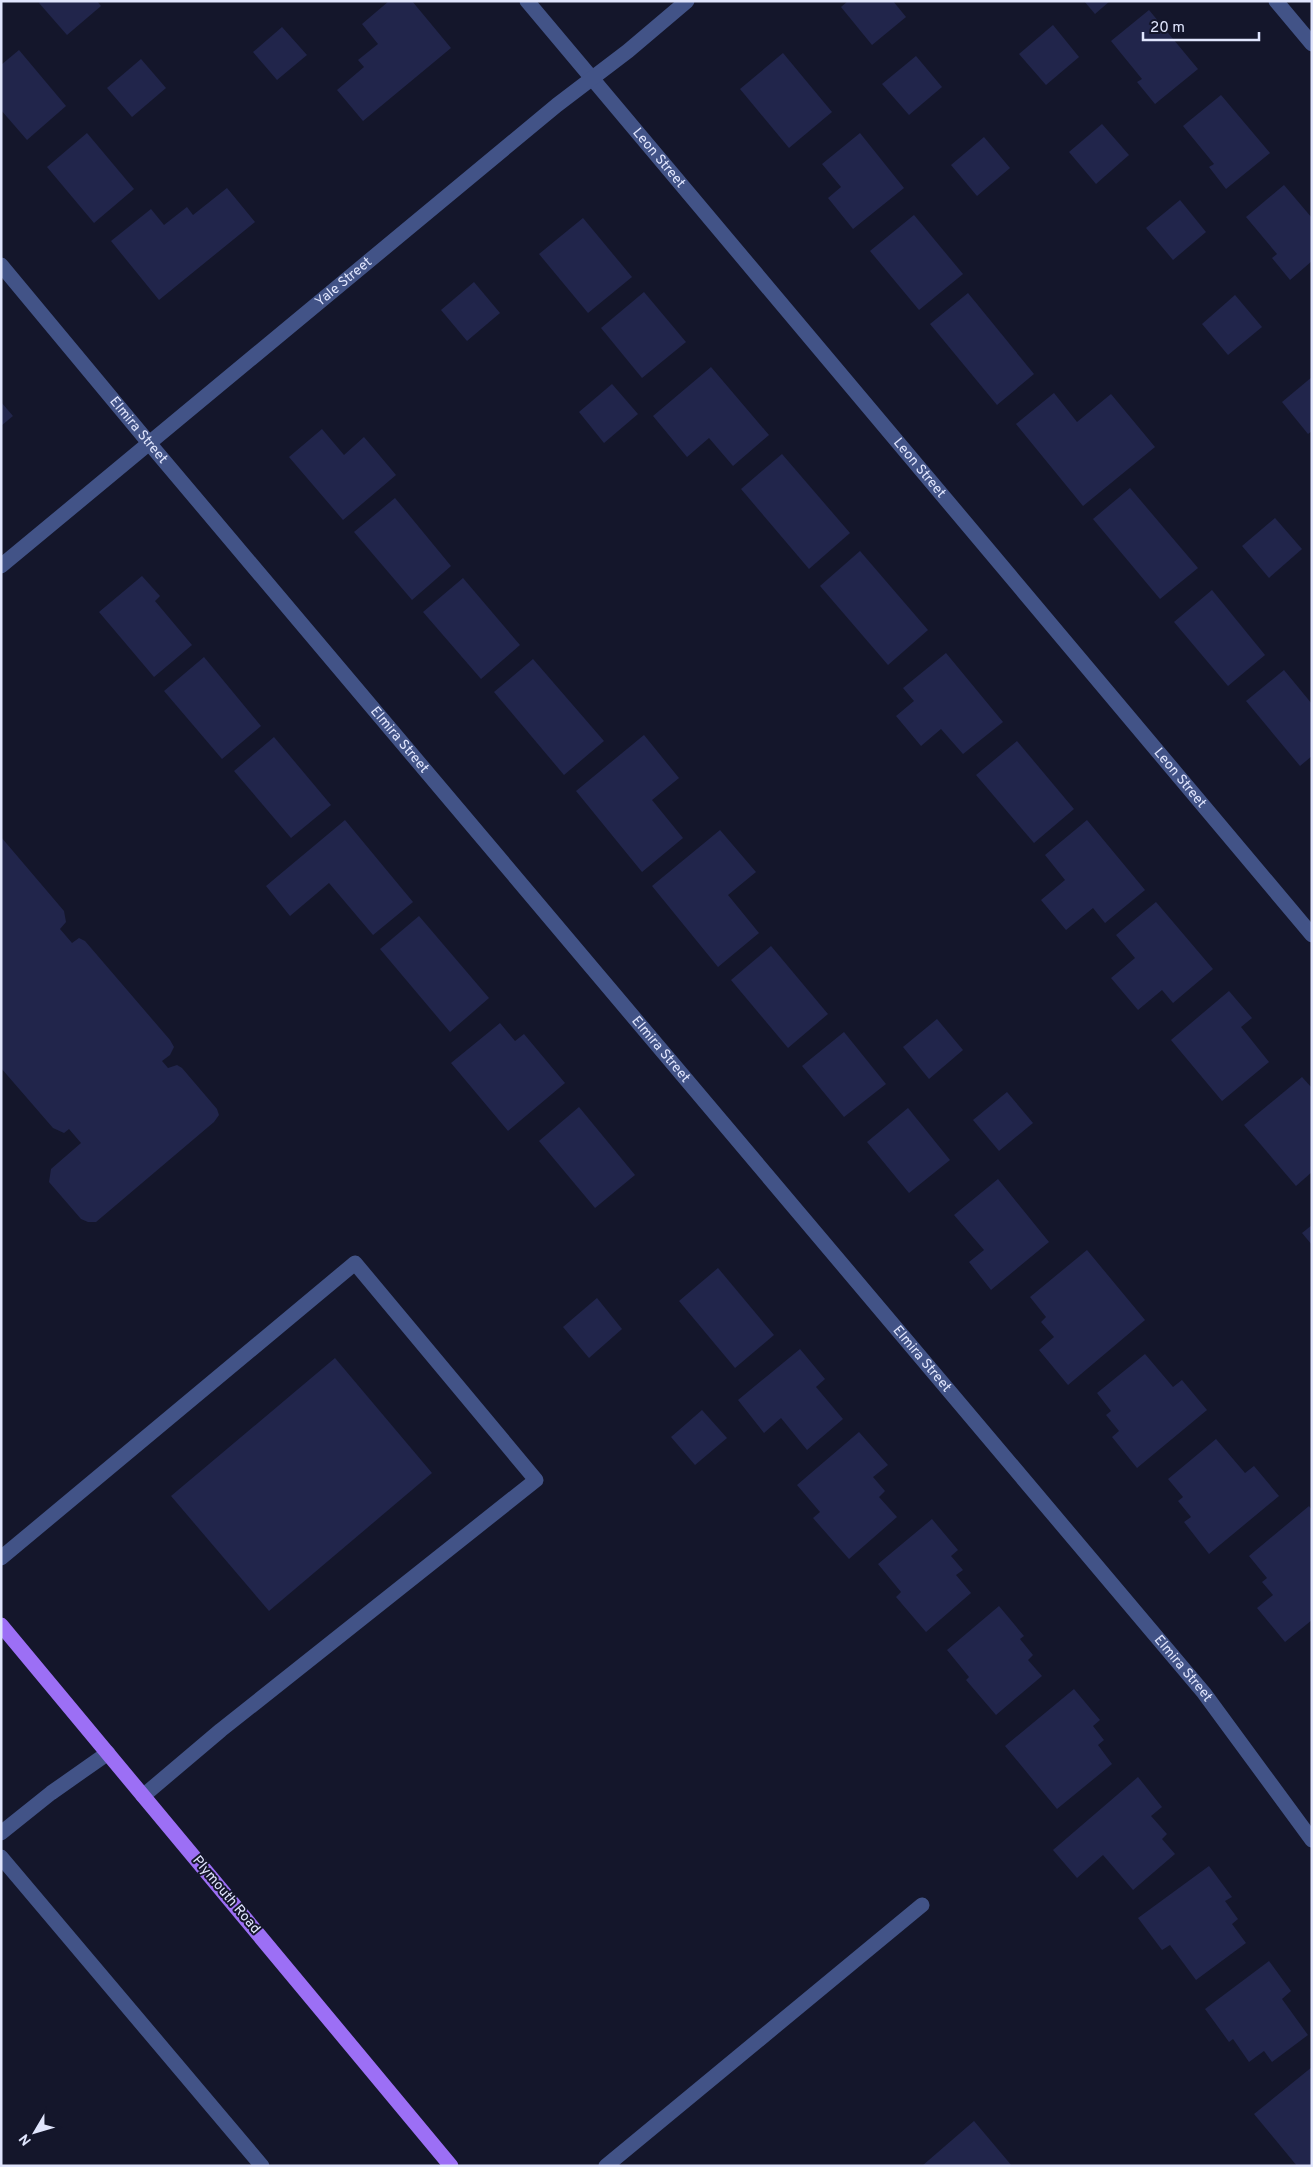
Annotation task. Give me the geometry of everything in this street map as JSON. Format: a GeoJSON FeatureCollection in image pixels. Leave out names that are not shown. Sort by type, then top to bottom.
{"type":"FeatureCollection","features":[{"type":"Feature","properties":{"kind":"main road","name":"Plymouth Road"},"geometry":{"type":"LineString","coordinates":[[1,1625],[451,2166]]}},
{"type":"Feature","properties":{"kind":"street","name":"Leon Street"},"geometry":{"type":"LineString","coordinates":[[526,1],[592,77],[1312,936]]}},
{"type":"Feature","properties":{"kind":"street","name":"Yale Street"},"geometry":{"type":"LineString","coordinates":[[1,566],[592,77],[628,51],[687,1]]}},
{"type":"Feature","properties":{"kind":"street"},"geometry":{"type":"LineString","coordinates":[[1276,1],[1312,44]]}},
{"type":"Feature","properties":{"kind":"street","name":"Elmira Street"},"geometry":{"type":"LineString","coordinates":[[1,265],[1204,1693],[1312,1840]]}},
{"type":"Feature","properties":{"kind":"street"},"geometry":{"type":"LineString","coordinates":[[1,1558],[355,1263],[536,1480],[229,1724],[143,1796]]}},
{"type":"Feature","properties":{"kind":"street"},"geometry":{"type":"LineString","coordinates":[[1,1833],[51,1792],[108,1753]]}},
{"type":"Feature","properties":{"kind":"street"},"geometry":{"type":"LineString","coordinates":[[1,1857],[262,2166]]}},
{"type":"Feature","properties":{"kind":"street"},"geometry":{"type":"LineString","coordinates":[[606,2166],[922,1905]]}},
{"type":"Feature","properties":{"kind":"building"},"geometry":{"type":"Polygon","coordinates":[[[41,1],[97,1],[101,6],[67,35],[39,3],[41,1]]]}},
{"type":"Feature","properties":{"kind":"building"},"geometry":{"type":"Polygon","coordinates":[[[389,1],[412,1],[451,48],[363,121],[337,90],[364,67],[358,60],[378,44],[362,24],[389,1]]]}},
{"type":"Feature","properties":{"kind":"building"},"geometry":{"type":"Polygon","coordinates":[[[848,1],[893,1],[906,17],[872,45],[841,7],[848,1]]]}},
{"type":"Feature","properties":{"kind":"building"},"geometry":{"type":"Polygon","coordinates":[[[1084,1],[1110,1],[1095,14],[1084,1]]]}},
{"type":"Feature","properties":{"kind":"building"},"geometry":{"type":"Polygon","coordinates":[[[1149,10],[1198,69],[1155,104],[1137,82],[1142,79],[1111,41],[1149,10]]]}},
{"type":"Feature","properties":{"kind":"building"},"geometry":{"type":"Polygon","coordinates":[[[1053,25],[1079,57],[1046,85],[1019,54],[1053,25]]]}},
{"type":"Feature","properties":{"kind":"building"},"geometry":{"type":"Polygon","coordinates":[[[282,27],[307,55],[277,80],[253,52],[282,27]]]}},
{"type":"Feature","properties":{"kind":"building"},"geometry":{"type":"Polygon","coordinates":[[[19,50],[66,106],[27,140],[1,110],[1,65],[19,50]]]}},
{"type":"Feature","properties":{"kind":"building"},"geometry":{"type":"Polygon","coordinates":[[[783,53],[832,112],[789,148],[740,89],[783,53]]]}},
{"type":"Feature","properties":{"kind":"building"},"geometry":{"type":"Polygon","coordinates":[[[916,56],[942,87],[909,115],[882,84],[916,56]]]}},
{"type":"Feature","properties":{"kind":"building"},"geometry":{"type":"Polygon","coordinates":[[[141,59],[166,88],[132,117],[107,88],[141,59]]]}},
{"type":"Feature","properties":{"kind":"building"},"geometry":{"type":"Polygon","coordinates":[[[1221,95],[1270,153],[1226,189],[1209,167],[1214,164],[1183,126],[1221,95]]]}},
{"type":"Feature","properties":{"kind":"building"},"geometry":{"type":"Polygon","coordinates":[[[1102,124],[1129,155],[1096,184],[1069,152],[1102,124]]]}},
{"type":"Feature","properties":{"kind":"building"},"geometry":{"type":"Polygon","coordinates":[[[87,133],[134,189],[94,223],[47,167],[87,133]]]}},
{"type":"Feature","properties":{"kind":"building"},"geometry":{"type":"Polygon","coordinates":[[[860,133],[904,188],[853,229],[828,198],[841,187],[822,164],[860,133]]]}},
{"type":"Feature","properties":{"kind":"building"},"geometry":{"type":"Polygon","coordinates":[[[984,137],[1010,168],[977,196],[951,165],[984,137]]]}},
{"type":"Feature","properties":{"kind":"building"},"geometry":{"type":"Polygon","coordinates":[[[1284,185],[1312,218],[1312,261],[1290,280],[1272,258],[1277,254],[1246,217],[1284,185]]]}},
{"type":"Feature","properties":{"kind":"building"},"geometry":{"type":"Polygon","coordinates":[[[227,188],[255,222],[159,300],[111,241],[151,209],[164,225],[187,207],[193,215],[227,188]]]}},
{"type":"Feature","properties":{"kind":"building"},"geometry":{"type":"Polygon","coordinates":[[[1180,200],[1206,232],[1173,260],[1146,228],[1180,200]]]}},
{"type":"Feature","properties":{"kind":"building"},"geometry":{"type":"Polygon","coordinates":[[[914,215],[963,274],[919,310],[870,251],[914,215]]]}},
{"type":"Feature","properties":{"kind":"building"},"geometry":{"type":"Polygon","coordinates":[[[583,218],[632,277],[588,313],[539,254],[583,218]]]}},
{"type":"Feature","properties":{"kind":"building"},"geometry":{"type":"Polygon","coordinates":[[[474,282],[500,313],[467,341],[441,310],[474,282]]]}},
{"type":"Feature","properties":{"kind":"building"},"geometry":{"type":"Polygon","coordinates":[[[644,292],[686,342],[642,378],[601,328],[644,292]]]}},
{"type":"Feature","properties":{"kind":"building"},"geometry":{"type":"Polygon","coordinates":[[[968,293],[1034,374],[997,405],[930,324],[968,293]]]}},
{"type":"Feature","properties":{"kind":"building"},"geometry":{"type":"Polygon","coordinates":[[[1235,295],[1262,327],[1228,355],[1202,324],[1235,295]]]}},
{"type":"Feature","properties":{"kind":"building"},"geometry":{"type":"Polygon","coordinates":[[[711,367],[769,435],[733,466],[709,438],[687,457],[653,416],[711,367]]]}},
{"type":"Feature","properties":{"kind":"building"},"geometry":{"type":"Polygon","coordinates":[[[1312,377],[1312,431],[1308,434],[1282,402],[1312,377]]]}},
{"type":"Feature","properties":{"kind":"building"},"geometry":{"type":"Polygon","coordinates":[[[612,384],[638,414],[604,443],[579,412],[612,384]]]}},
{"type":"Feature","properties":{"kind":"building"},"geometry":{"type":"Polygon","coordinates":[[[1054,393],[1077,422],[1111,394],[1155,447],[1083,506],[1016,424],[1054,393]]]}},
{"type":"Feature","properties":{"kind":"building"},"geometry":{"type":"Polygon","coordinates":[[[1,402],[13,416],[1,426],[1,402]]]}},
{"type":"Feature","properties":{"kind":"building"},"geometry":{"type":"Polygon","coordinates":[[[322,429],[344,455],[364,437],[396,475],[343,520],[289,457],[322,429]]]}},
{"type":"Feature","properties":{"kind":"building"},"geometry":{"type":"Polygon","coordinates":[[[782,454],[850,533],[809,569],[741,489],[782,454]]]}},
{"type":"Feature","properties":{"kind":"building"},"geometry":{"type":"Polygon","coordinates":[[[1130,488],[1198,568],[1160,599],[1093,519],[1130,488]]]}},
{"type":"Feature","properties":{"kind":"building"},"geometry":{"type":"Polygon","coordinates":[[[395,498],[451,566],[412,600],[354,532],[395,498]]]}},
{"type":"Feature","properties":{"kind":"building"},"geometry":{"type":"Polygon","coordinates":[[[1275,518],[1302,549],[1269,578],[1242,546],[1275,518]]]}},
{"type":"Feature","properties":{"kind":"building"},"geometry":{"type":"Polygon","coordinates":[[[860,551],[928,630],[888,665],[820,586],[860,551]]]}},
{"type":"Feature","properties":{"kind":"building"},"geometry":{"type":"Polygon","coordinates":[[[142,576],[160,596],[155,601],[192,645],[154,677],[99,612],[142,576]]]}},
{"type":"Feature","properties":{"kind":"building"},"geometry":{"type":"Polygon","coordinates":[[[463,578],[520,645],[481,679],[423,612],[463,578]]]}},
{"type":"Feature","properties":{"kind":"building"},"geometry":{"type":"Polygon","coordinates":[[[1212,590],[1265,655],[1228,686],[1174,622],[1212,590]]]}},
{"type":"Feature","properties":{"kind":"building"},"geometry":{"type":"Polygon","coordinates":[[[946,653],[1003,722],[963,754],[941,729],[921,746],[896,716],[914,701],[903,688],[946,653]]]}},
{"type":"Feature","properties":{"kind":"building"},"geometry":{"type":"Polygon","coordinates":[[[204,657],[261,726],[222,759],[164,691],[204,657]]]}},
{"type":"Feature","properties":{"kind":"building"},"geometry":{"type":"Polygon","coordinates":[[[533,659],[604,741],[564,775],[494,692],[533,659]]]}},
{"type":"Feature","properties":{"kind":"building"},"geometry":{"type":"Polygon","coordinates":[[[1284,670],[1312,704],[1312,756],[1300,766],[1246,701],[1284,670]]]}},
{"type":"Feature","properties":{"kind":"building"},"geometry":{"type":"Polygon","coordinates":[[[644,735],[679,778],[652,800],[683,838],[642,872],[576,791],[644,735]]]}},
{"type":"Feature","properties":{"kind":"building"},"geometry":{"type":"Polygon","coordinates":[[[274,737],[331,805],[291,838],[234,771],[274,737]]]}},
{"type":"Feature","properties":{"kind":"building"},"geometry":{"type":"Polygon","coordinates":[[[1017,741],[1074,809],[1034,843],[976,775],[1017,741]]]}},
{"type":"Feature","properties":{"kind":"building"},"geometry":{"type":"Polygon","coordinates":[[[345,820],[413,902],[373,935],[329,883],[290,916],[266,886],[345,820]]]}},
{"type":"Feature","properties":{"kind":"building"},"geometry":{"type":"Polygon","coordinates":[[[1087,820],[1145,890],[1105,923],[1093,908],[1066,930],[1041,900],[1065,880],[1045,855],[1087,820]]]}},
{"type":"Feature","properties":{"kind":"building"},"geometry":{"type":"Polygon","coordinates":[[[720,830],[756,872],[728,895],[759,933],[718,967],[652,886],[720,830]]]}},
{"type":"Feature","properties":{"kind":"building"},"geometry":{"type":"Polygon","coordinates":[[[1,837],[64,911],[66,922],[60,929],[72,943],[79,938],[85,941],[170,1040],[174,1047],[170,1055],[162,1061],[168,1068],[177,1065],[182,1068],[217,1109],[219,1115],[214,1122],[96,1222],[88,1222],[81,1219],[49,1182],[51,1169],[81,1143],[69,1129],[64,1133],[53,1128],[1,1068],[1,837]]]}},
{"type":"Feature","properties":{"kind":"building"},"geometry":{"type":"Polygon","coordinates":[[[1156,902],[1213,969],[1173,1003],[1162,990],[1138,1010],[1111,978],[1135,958],[1116,935],[1156,902]]]}},
{"type":"Feature","properties":{"kind":"building"},"geometry":{"type":"Polygon","coordinates":[[[419,916],[489,998],[450,1032],[380,949],[419,916]]]}},
{"type":"Feature","properties":{"kind":"building"},"geometry":{"type":"Polygon","coordinates":[[[771,946],[828,1014],[788,1048],[731,980],[771,946]]]}},
{"type":"Feature","properties":{"kind":"building"},"geometry":{"type":"Polygon","coordinates":[[[1229,991],[1252,1018],[1241,1027],[1269,1062],[1222,1101],[1171,1040],[1229,991]]]}},
{"type":"Feature","properties":{"kind":"building"},"geometry":{"type":"Polygon","coordinates":[[[937,1019],[963,1050],[929,1079],[903,1047],[937,1019]]]}},
{"type":"Feature","properties":{"kind":"building"},"geometry":{"type":"Polygon","coordinates":[[[500,1023],[515,1041],[524,1034],[565,1083],[508,1131],[451,1063],[500,1023]]]}},
{"type":"Feature","properties":{"kind":"building"},"geometry":{"type":"Polygon","coordinates":[[[844,1032],[886,1084],[844,1117],[802,1066],[844,1032]]]}},
{"type":"Feature","properties":{"kind":"building"},"geometry":{"type":"Polygon","coordinates":[[[1302,1077],[1312,1088],[1312,1172],[1296,1186],[1244,1125],[1302,1077]]]}},
{"type":"Feature","properties":{"kind":"building"},"geometry":{"type":"Polygon","coordinates":[[[1007,1092],[1033,1123],[999,1151],[973,1120],[1007,1092]]]}},
{"type":"Feature","properties":{"kind":"building"},"geometry":{"type":"Polygon","coordinates":[[[579,1107],[635,1175],[595,1208],[539,1141],[579,1107]]]}},
{"type":"Feature","properties":{"kind":"building"},"geometry":{"type":"Polygon","coordinates":[[[908,1108],[950,1160],[909,1193],[867,1142],[908,1108]]]}},
{"type":"Feature","properties":{"kind":"building"},"geometry":{"type":"Polygon","coordinates":[[[998,1179],[1049,1242],[991,1290],[969,1262],[984,1250],[954,1215],[998,1179]]]}},
{"type":"Feature","properties":{"kind":"building"},"geometry":{"type":"Polygon","coordinates":[[[1312,1225],[1312,1245],[1302,1233],[1312,1225]]]}},
{"type":"Feature","properties":{"kind":"building"},"geometry":{"type":"Polygon","coordinates":[[[1087,1250],[1145,1320],[1068,1385],[1039,1350],[1054,1337],[1041,1322],[1046,1317],[1030,1297],[1087,1250]]]}},
{"type":"Feature","properties":{"kind":"building"},"geometry":{"type":"Polygon","coordinates":[[[718,1268],[774,1335],[735,1368],[679,1301],[718,1268]]]}},
{"type":"Feature","properties":{"kind":"building"},"geometry":{"type":"Polygon","coordinates":[[[597,1298],[622,1329],[589,1358],[563,1327],[597,1298]]]}},
{"type":"Feature","properties":{"kind":"building"},"geometry":{"type":"Polygon","coordinates":[[[800,1349],[825,1379],[816,1387],[843,1419],[807,1450],[781,1418],[764,1433],[738,1400],[800,1349]]]}},
{"type":"Feature","properties":{"kind":"building"},"geometry":{"type":"Polygon","coordinates":[[[1145,1354],[1173,1387],[1182,1380],[1207,1410],[1137,1468],[1112,1437],[1119,1431],[1106,1415],[1111,1411],[1097,1393],[1145,1354]]]}},
{"type":"Feature","properties":{"kind":"building"},"geometry":{"type":"Polygon","coordinates":[[[335,1358],[432,1473],[269,1611],[171,1496],[335,1358]]]}},
{"type":"Feature","properties":{"kind":"building"},"geometry":{"type":"Polygon","coordinates":[[[702,1410],[727,1438],[695,1465],[671,1437],[702,1410]]]}},
{"type":"Feature","properties":{"kind":"building"},"geometry":{"type":"Polygon","coordinates":[[[859,1432],[888,1465],[873,1477],[885,1491],[879,1497],[897,1517],[849,1559],[813,1518],[820,1512],[797,1485],[859,1432]]]}},
{"type":"Feature","properties":{"kind":"building"},"geometry":{"type":"Polygon","coordinates":[[[1216,1439],[1245,1473],[1254,1466],[1279,1496],[1209,1554],[1184,1522],[1191,1517],[1178,1501],[1183,1497],[1168,1479],[1216,1439]]]}},
{"type":"Feature","properties":{"kind":"building"},"geometry":{"type":"Polygon","coordinates":[[[1309,1506],[1312,1510],[1312,1620],[1285,1642],[1257,1608],[1273,1595],[1262,1582],[1267,1578],[1249,1556],[1309,1506]]]}},
{"type":"Feature","properties":{"kind":"building"},"geometry":{"type":"Polygon","coordinates":[[[932,1519],[958,1550],[951,1556],[963,1570],[956,1575],[971,1593],[926,1632],[896,1597],[901,1592],[878,1564],[932,1519]]]}},
{"type":"Feature","properties":{"kind":"building"},"geometry":{"type":"Polygon","coordinates":[[[999,1606],[1024,1636],[1020,1639],[1033,1655],[1028,1660],[1042,1676],[996,1715],[966,1680],[969,1677],[947,1650],[999,1606]]]}},
{"type":"Feature","properties":{"kind":"building"},"geometry":{"type":"Polygon","coordinates":[[[1074,1689],[1100,1720],[1093,1726],[1104,1740],[1098,1745],[1112,1764],[1057,1809],[1005,1746],[1074,1689]]]}},
{"type":"Feature","properties":{"kind":"building"},"geometry":{"type":"Polygon","coordinates":[[[1138,1777],[1162,1807],[1151,1816],[1167,1834],[1162,1839],[1175,1854],[1133,1890],[1103,1855],[1077,1878],[1053,1850],[1138,1777]]]}},
{"type":"Feature","properties":{"kind":"building"},"geometry":{"type":"Polygon","coordinates":[[[1209,1866],[1232,1897],[1225,1901],[1238,1919],[1232,1924],[1246,1943],[1196,1980],[1170,1945],[1162,1950],[1138,1918],[1209,1866]]]}},
{"type":"Feature","properties":{"kind":"building"},"geometry":{"type":"Polygon","coordinates":[[[1269,1961],[1291,1991],[1282,1999],[1308,2035],[1272,2062],[1264,2051],[1249,2062],[1233,2039],[1229,2042],[1205,2009],[1269,1961]]]}},
{"type":"Feature","properties":{"kind":"building"},"geometry":{"type":"Polygon","coordinates":[[[1312,2067],[1312,2166],[1297,2166],[1254,2114],[1312,2067]]]}},
{"type":"Feature","properties":{"kind":"building"},"geometry":{"type":"Polygon","coordinates":[[[974,2121],[1012,2166],[922,2166],[974,2121]]]}}]}
